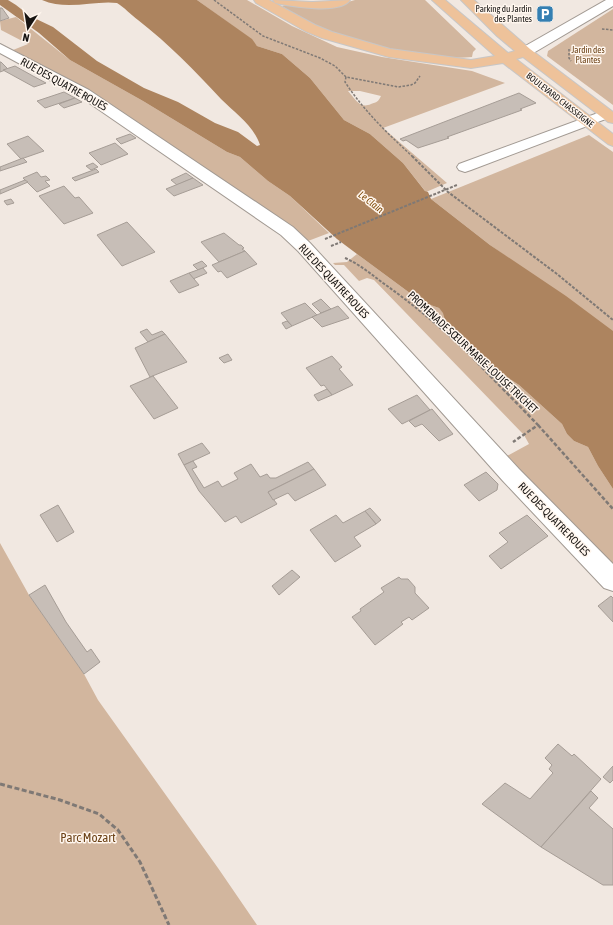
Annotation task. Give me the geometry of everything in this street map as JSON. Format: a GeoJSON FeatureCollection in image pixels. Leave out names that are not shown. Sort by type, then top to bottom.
{"type":"FeatureCollection","features":[{"type":"Feature","properties":{"kind":"main road"},"geometry":{"type":"LineString","coordinates":[[260,0],[310,28],[339,39],[374,49],[407,56],[471,64],[506,58],[524,52]]}},
{"type":"Feature","properties":{"kind":"main road"},"geometry":{"type":"LineString","coordinates":[[279,0],[299,5],[317,6],[344,0]]}},
{"type":"Feature","properties":{"kind":"main road","name":"BOULEVARD CHASSEIGNE"},"geometry":{"type":"LineString","coordinates":[[438,0],[506,58],[613,141]]}},
{"type":"Feature","properties":{"kind":"main road","name":"BOULEVARD CHASSEIGNE"},"geometry":{"type":"LineString","coordinates":[[467,0],[524,52],[610,116]]}},
{"type":"Feature","properties":{"kind":"street"},"geometry":{"type":"LineString","coordinates":[[524,52],[613,1]]}},
{"type":"Feature","properties":{"kind":"street","name":"RUE DES QUATRE ROUES"},"geometry":{"type":"LineString","coordinates":[[0,48],[84,93],[287,230],[492,455],[613,580]]}},
{"type":"Feature","properties":{"kind":"street"},"geometry":{"type":"LineString","coordinates":[[465,167],[587,121],[610,116]]}},
{"type":"Feature","properties":{"kind":"path"},"geometry":{"type":"LineString","coordinates":[[571,45],[568,49],[568,54],[569,58],[575,64]]}},
{"type":"Feature","properties":{"kind":"path"},"geometry":{"type":"LineString","coordinates":[[346,77],[345,82],[351,91],[382,128],[419,162],[448,192],[557,274],[613,320]]}},
{"type":"Feature","properties":{"kind":"path"},"geometry":{"type":"LineString","coordinates":[[333,236],[441,191]]}},
{"type":"Feature","properties":{"kind":"path","name":"PROMENADE SŒUR MARIE-LOUISE TRICHET"},"geometry":{"type":"LineString","coordinates":[[342,258],[362,268],[399,293],[422,313],[511,397],[613,509]]}},
{"type":"Feature","properties":{"kind":"path","name":"PROMENADE SŒUR MARIE-LOUISE TRICHET"},"geometry":{"type":"LineString","coordinates":[[492,455],[538,425]]}},
{"type":"Feature","properties":{"kind":"path"},"geometry":{"type":"LineString","coordinates":[[0,784],[60,800],[99,814],[114,826],[140,862],[169,925]]}},
{"type":"Feature","properties":{"kind":"green space"},"geometry":{"type":"Polygon","coordinates":[[[197,0],[247,0],[292,26],[337,47],[382,57],[472,71],[505,83],[383,128],[447,183],[426,192],[403,163],[370,134],[344,120],[310,78],[282,54],[257,46],[251,39],[197,0]],[[348,91],[358,103],[364,105],[378,101],[381,96],[360,91],[348,91]]]}},
{"type":"Feature","properties":{"kind":"green space"},"geometry":{"type":"Polygon","coordinates":[[[355,0],[425,0],[476,49],[473,52],[472,57],[451,58],[426,56],[400,51],[347,38],[300,18],[282,6],[337,5],[355,0]]]}},
{"type":"Feature","properties":{"kind":"green space","name":"Jardin des Plantes"},"geometry":{"type":"Polygon","coordinates":[[[613,9],[613,105],[547,56],[548,51],[613,9]]]}},
{"type":"Feature","properties":{"kind":"green space"},"geometry":{"type":"Polygon","coordinates":[[[16,17],[70,60],[143,101],[227,152],[240,157],[268,181],[290,196],[329,233],[308,241],[296,230],[89,90],[13,50],[28,44],[1,30],[0,21],[16,17]]]}},
{"type":"Feature","properties":{"kind":"green space"},"geometry":{"type":"Polygon","coordinates":[[[589,135],[613,152],[613,332],[490,245],[431,199],[589,135]]]}},
{"type":"Feature","properties":{"kind":"green space"},"geometry":{"type":"Polygon","coordinates":[[[357,254],[422,302],[439,308],[499,372],[519,385],[562,424],[567,434],[574,441],[588,447],[613,489],[613,565],[505,457],[529,444],[524,435],[374,280],[367,278],[359,281],[344,265],[335,265],[333,263],[347,262],[357,254]]]}},
{"type":"Feature","properties":{"kind":"green space","name":"Parc Mozart"},"geometry":{"type":"Polygon","coordinates":[[[0,543],[29,595],[84,674],[98,700],[257,925],[0,925],[0,543]]]}},
{"type":"Feature","properties":{"kind":"water","name":"Le Clain"},"geometry":{"type":"Polygon","coordinates":[[[0,0],[8,0],[30,16],[53,27],[97,61],[144,88],[178,102],[215,123],[238,132],[257,146],[260,145],[257,138],[244,120],[171,48],[120,5],[117,3],[108,2],[61,5],[42,0],[197,0],[252,39],[257,46],[282,54],[310,78],[344,120],[370,134],[403,163],[425,191],[428,192],[431,199],[490,245],[566,296],[613,331],[613,489],[588,447],[574,441],[567,434],[562,424],[519,385],[499,372],[445,320],[443,313],[439,308],[422,302],[337,239],[290,196],[268,181],[240,157],[227,152],[143,101],[70,60],[39,33],[0,5],[0,0]]]}},
{"type":"Feature","properties":{"kind":"building"},"geometry":{"type":"Polygon","coordinates":[[[0,8],[2,8],[9,18],[0,21],[0,8]]]}},
{"type":"Feature","properties":{"kind":"building"},"geometry":{"type":"Polygon","coordinates":[[[1,62],[8,69],[0,72],[1,62]]]}},
{"type":"Feature","properties":{"kind":"building"},"geometry":{"type":"Polygon","coordinates":[[[15,66],[46,83],[34,87],[3,70],[15,66]]]}},
{"type":"Feature","properties":{"kind":"building"},"geometry":{"type":"Polygon","coordinates":[[[64,92],[75,98],[45,108],[37,101],[64,92]]]}},
{"type":"Feature","properties":{"kind":"building"},"geometry":{"type":"Polygon","coordinates":[[[519,93],[536,103],[520,109],[522,110],[447,137],[449,138],[418,148],[406,140],[403,141],[400,139],[519,93]]]}},
{"type":"Feature","properties":{"kind":"building"},"geometry":{"type":"Polygon","coordinates":[[[75,98],[82,102],[64,108],[59,104],[75,98]]]}},
{"type":"Feature","properties":{"kind":"building"},"geometry":{"type":"Polygon","coordinates":[[[130,134],[136,138],[121,144],[116,139],[130,134]]]}},
{"type":"Feature","properties":{"kind":"building"},"geometry":{"type":"Polygon","coordinates":[[[28,136],[44,151],[21,159],[7,144],[28,136]]]}},
{"type":"Feature","properties":{"kind":"building"},"geometry":{"type":"Polygon","coordinates":[[[115,143],[128,154],[101,165],[89,153],[115,143]]]}},
{"type":"Feature","properties":{"kind":"building"},"geometry":{"type":"Polygon","coordinates":[[[23,158],[27,162],[0,171],[0,167],[23,158]]]}},
{"type":"Feature","properties":{"kind":"building"},"geometry":{"type":"Polygon","coordinates":[[[93,163],[98,167],[91,170],[86,166],[93,163]]]}},
{"type":"Feature","properties":{"kind":"building"},"geometry":{"type":"Polygon","coordinates":[[[96,169],[99,172],[75,181],[72,178],[96,169]]]}},
{"type":"Feature","properties":{"kind":"building"},"geometry":{"type":"Polygon","coordinates":[[[37,172],[41,177],[46,176],[50,180],[45,181],[50,186],[37,192],[23,178],[37,172]]]}},
{"type":"Feature","properties":{"kind":"building"},"geometry":{"type":"Polygon","coordinates":[[[186,173],[193,178],[177,185],[171,180],[186,173]]]}},
{"type":"Feature","properties":{"kind":"building"},"geometry":{"type":"Polygon","coordinates":[[[193,178],[203,185],[174,196],[166,189],[193,178]]]}},
{"type":"Feature","properties":{"kind":"building"},"geometry":{"type":"Polygon","coordinates":[[[25,180],[28,182],[0,194],[0,190],[25,180]]]}},
{"type":"Feature","properties":{"kind":"building"},"geometry":{"type":"Polygon","coordinates":[[[64,186],[75,198],[79,197],[93,213],[64,224],[39,196],[64,186]]]}},
{"type":"Feature","properties":{"kind":"building"},"geometry":{"type":"Polygon","coordinates":[[[11,199],[14,203],[7,205],[4,201],[11,199]]]}},
{"type":"Feature","properties":{"kind":"building"},"geometry":{"type":"Polygon","coordinates":[[[127,222],[155,252],[122,266],[97,235],[127,222]]]}},
{"type":"Feature","properties":{"kind":"building"},"geometry":{"type":"Polygon","coordinates":[[[224,233],[241,245],[244,248],[242,249],[245,251],[219,262],[201,242],[224,233]]]}},
{"type":"Feature","properties":{"kind":"building"},"geometry":{"type":"Polygon","coordinates":[[[245,251],[257,264],[227,278],[221,271],[218,272],[212,265],[245,251]]]}},
{"type":"Feature","properties":{"kind":"building"},"geometry":{"type":"Polygon","coordinates":[[[202,261],[207,266],[198,270],[193,265],[202,261]]]}},
{"type":"Feature","properties":{"kind":"building"},"geometry":{"type":"Polygon","coordinates":[[[203,268],[207,273],[193,279],[189,273],[203,268]]]}},
{"type":"Feature","properties":{"kind":"building"},"geometry":{"type":"Polygon","coordinates":[[[189,273],[199,285],[179,293],[170,281],[189,273]]]}},
{"type":"Feature","properties":{"kind":"building"},"geometry":{"type":"Polygon","coordinates":[[[321,299],[331,309],[321,313],[312,304],[321,299]]]}},
{"type":"Feature","properties":{"kind":"building"},"geometry":{"type":"Polygon","coordinates":[[[305,303],[317,315],[292,326],[281,313],[305,303]]]}},
{"type":"Feature","properties":{"kind":"building"},"geometry":{"type":"Polygon","coordinates":[[[338,306],[349,318],[322,327],[312,317],[338,306]]]}},
{"type":"Feature","properties":{"kind":"building"},"geometry":{"type":"Polygon","coordinates":[[[287,321],[292,326],[286,329],[282,323],[287,321]]]}},
{"type":"Feature","properties":{"kind":"building"},"geometry":{"type":"Polygon","coordinates":[[[147,329],[152,335],[162,331],[165,334],[148,342],[140,332],[147,329]]]}},
{"type":"Feature","properties":{"kind":"building"},"geometry":{"type":"Polygon","coordinates":[[[165,334],[187,362],[150,377],[135,348],[165,334]]]}},
{"type":"Feature","properties":{"kind":"building"},"geometry":{"type":"Polygon","coordinates":[[[228,354],[232,360],[224,363],[219,358],[228,354]]]}},
{"type":"Feature","properties":{"kind":"building"},"geometry":{"type":"Polygon","coordinates":[[[332,356],[342,367],[339,369],[353,385],[332,395],[324,385],[321,386],[306,368],[332,356]]]}},
{"type":"Feature","properties":{"kind":"building"},"geometry":{"type":"Polygon","coordinates":[[[153,376],[178,408],[154,419],[130,386],[153,376]]]}},
{"type":"Feature","properties":{"kind":"building"},"geometry":{"type":"Polygon","coordinates":[[[327,389],[332,395],[318,401],[314,395],[327,389]]]}},
{"type":"Feature","properties":{"kind":"building"},"geometry":{"type":"Polygon","coordinates":[[[417,395],[430,410],[402,424],[388,409],[417,395]]]}},
{"type":"Feature","properties":{"kind":"building"},"geometry":{"type":"Polygon","coordinates":[[[432,409],[453,434],[439,441],[422,424],[415,427],[409,421],[432,409]]]}},
{"type":"Feature","properties":{"kind":"building"},"geometry":{"type":"Polygon","coordinates":[[[202,443],[210,453],[184,465],[178,454],[202,443]]]}},
{"type":"Feature","properties":{"kind":"building"},"geometry":{"type":"Polygon","coordinates":[[[193,461],[197,467],[192,469],[204,488],[218,481],[222,487],[238,479],[234,473],[251,464],[260,477],[267,474],[270,478],[276,478],[308,462],[314,469],[268,492],[277,504],[241,523],[236,516],[225,522],[199,491],[184,465],[193,461]]]}},
{"type":"Feature","properties":{"kind":"building"},"geometry":{"type":"Polygon","coordinates":[[[314,469],[326,485],[295,501],[288,493],[273,500],[268,492],[314,469]]]}},
{"type":"Feature","properties":{"kind":"building"},"geometry":{"type":"Polygon","coordinates":[[[486,472],[498,484],[497,490],[479,501],[464,485],[486,472]]]}},
{"type":"Feature","properties":{"kind":"building"},"geometry":{"type":"Polygon","coordinates":[[[58,505],[74,532],[57,542],[40,515],[58,505]]]}},
{"type":"Feature","properties":{"kind":"building"},"geometry":{"type":"Polygon","coordinates":[[[370,508],[381,520],[376,524],[365,511],[370,508]]]}},
{"type":"Feature","properties":{"kind":"building"},"geometry":{"type":"Polygon","coordinates":[[[365,511],[376,524],[354,537],[361,546],[335,562],[310,530],[336,515],[343,523],[365,511]]]}},
{"type":"Feature","properties":{"kind":"building"},"geometry":{"type":"Polygon","coordinates":[[[527,515],[548,536],[501,569],[489,556],[508,542],[499,533],[527,515]]]}},
{"type":"Feature","properties":{"kind":"building"},"geometry":{"type":"Polygon","coordinates":[[[292,570],[300,577],[279,595],[272,586],[292,570]]]}},
{"type":"Feature","properties":{"kind":"building"},"geometry":{"type":"Polygon","coordinates":[[[399,577],[401,579],[408,579],[415,587],[415,593],[429,608],[412,620],[409,617],[401,622],[403,624],[375,645],[352,617],[361,611],[360,609],[384,592],[381,588],[399,577]]]}},
{"type":"Feature","properties":{"kind":"building"},"geometry":{"type":"Polygon","coordinates":[[[45,585],[66,622],[87,652],[91,649],[100,662],[84,674],[29,595],[45,585]]]}},
{"type":"Feature","properties":{"kind":"building"},"geometry":{"type":"Polygon","coordinates":[[[611,596],[613,598],[613,622],[598,606],[611,596]]]}},
{"type":"Feature","properties":{"kind":"building"},"geometry":{"type":"Polygon","coordinates":[[[558,744],[572,756],[574,754],[601,779],[541,847],[482,804],[505,783],[530,799],[553,773],[549,769],[552,765],[545,758],[558,744]]]}},
{"type":"Feature","properties":{"kind":"building"},"geometry":{"type":"Polygon","coordinates":[[[613,766],[613,780],[610,783],[603,777],[613,766]]]}},
{"type":"Feature","properties":{"kind":"building"},"geometry":{"type":"Polygon","coordinates":[[[591,791],[598,798],[589,808],[613,829],[613,885],[603,885],[541,847],[591,791]]]}},
{"type":"Feature","properties":{"kind":"place","name":"Parking du Jardin des Plantes"},"geometry":{"type":"Point","coordinates":[545,14]}}]}
